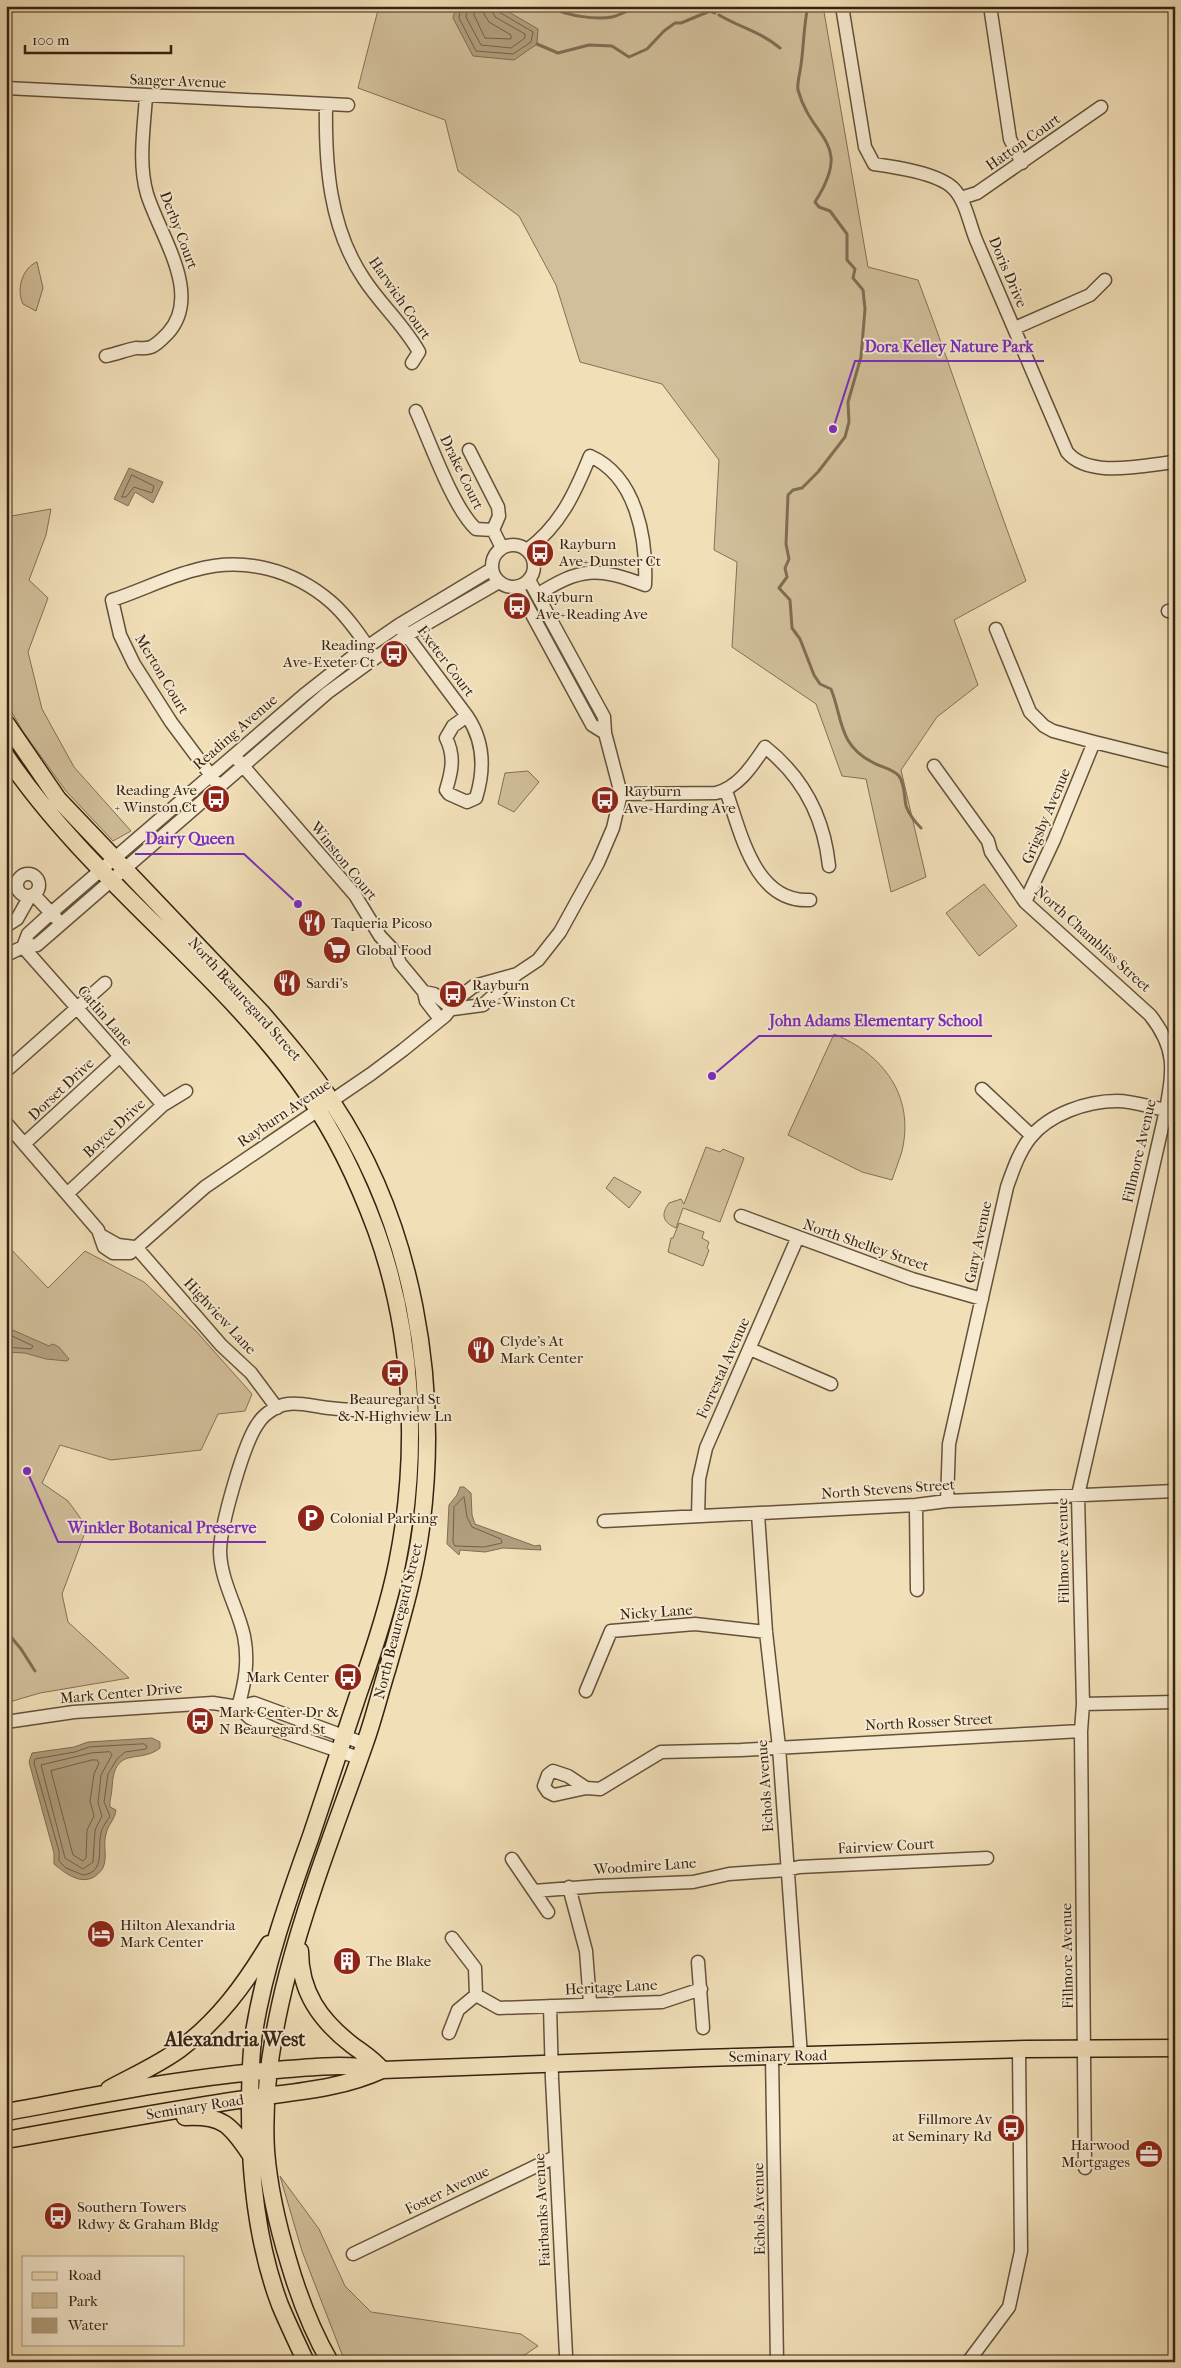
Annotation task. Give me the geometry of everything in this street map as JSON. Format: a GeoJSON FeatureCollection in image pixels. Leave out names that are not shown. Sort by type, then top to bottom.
{"type":"FeatureCollection","features":[{"type":"Feature","properties":{"kind":"main road","name":"North Beauregard Street"},"geometry":{"type":"LineString","coordinates":[[6,723],[58,799],[267,1019],[292,1047],[332,1101],[350,1131],[374,1182],[397,1244],[416,1313],[424,1380],[426,1446],[421,1529],[408,1596],[362,1751],[300,1931],[284,1995],[269,2070],[266,2153],[278,2222],[300,2297],[330,2362]]}},
{"type":"Feature","properties":{"kind":"main road","name":"North Beauregard Street"},"geometry":{"type":"LineString","coordinates":[[6,756],[46,811],[105,875],[242,1014],[307,1093],[348,1167],[376,1229],[401,1328],[409,1409],[407,1493],[397,1564],[378,1636],[282,1920],[264,1985],[253,2036],[250,2154],[258,2224],[280,2305],[306,2362]]}},
{"type":"Feature","properties":{"kind":"main road"},"geometry":{"type":"LineString","coordinates":[[96,2096],[178,2050],[200,2034],[246,1982],[282,1920]]}},
{"type":"Feature","properties":{"kind":"main road"},"geometry":{"type":"LineString","coordinates":[[300,1931],[300,1969],[312,2004],[332,2029],[372,2057],[382,2070]]}},
{"type":"Feature","properties":{"kind":"main road","name":"Seminary Road"},"geometry":{"type":"LineString","coordinates":[[6,2112],[251,2072],[314,2067],[363,2067],[382,2070],[1019,2049],[1175,2048]]}},
{"type":"Feature","properties":{"kind":"main road"},"geometry":{"type":"LineString","coordinates":[[268,2093],[363,2067]]}},
{"type":"Feature","properties":{"kind":"main road","name":"Seminary Road"},"geometry":{"type":"LineString","coordinates":[[6,2140],[113,2120],[250,2098],[268,2093],[359,2080],[382,2070]]}},
{"type":"Feature","properties":{"kind":"main road"},"geometry":{"type":"LineString","coordinates":[[113,2120],[204,2116],[214,2118],[233,2130],[250,2154]]}},
{"type":"Feature","properties":{"kind":"street","name":"Doris Drive"},"geometry":{"type":"LineString","coordinates":[[842,6],[865,147],[874,164],[902,168],[938,180],[952,187],[961,198],[1068,452],[1073,459],[1088,467],[1097,468],[1175,462]]}},
{"type":"Feature","properties":{"kind":"street"},"geometry":{"type":"LineString","coordinates":[[990,6],[1010,139],[1022,163]]}},
{"type":"Feature","properties":{"kind":"street","name":"Sanger Avenue"},"geometry":{"type":"LineString","coordinates":[[6,88],[348,105]]}},
{"type":"Feature","properties":{"kind":"street","name":"Derby Court"},"geometry":{"type":"LineString","coordinates":[[106,356],[136,348],[149,348],[161,340],[173,326],[181,310],[183,290],[179,274],[147,193],[142,166],[146,96]]}},
{"type":"Feature","properties":{"kind":"street","name":"Harwich Court"},"geometry":{"type":"LineString","coordinates":[[326,104],[328,180],[339,223],[364,279],[411,337],[418,352],[412,363]]}},
{"type":"Feature","properties":{"kind":"street","name":"Hatton Court"},"geometry":{"type":"LineString","coordinates":[[961,198],[977,193],[1101,107]]}},
{"type":"Feature","properties":{"kind":"street"},"geometry":{"type":"LineString","coordinates":[[1015,328],[1090,295],[1105,280]]}},
{"type":"Feature","properties":{"kind":"street","name":"Drake Court"},"geometry":{"type":"LineString","coordinates":[[416,410],[454,497],[470,524],[476,529],[492,530],[499,516],[498,507],[469,450]]}},
{"type":"Feature","properties":{"kind":"street"},"geometry":{"type":"LineString","coordinates":[[527,550],[542,539],[572,500],[590,456],[602,462],[620,478],[631,500],[641,530],[645,585],[601,571],[564,579],[537,595]]}},
{"type":"Feature","properties":{"kind":"street"},"geometry":{"type":"LineString","coordinates":[[492,530],[502,548]]}},
{"type":"Feature","properties":{"kind":"street"},"geometry":{"type":"LineString","coordinates":[[523,584],[534,568],[532,556],[527,550],[515,545],[502,548],[494,558],[492,569],[499,582],[504,586],[523,584],[537,595],[604,717],[605,733],[621,794],[716,794],[726,791],[746,773],[764,747],[790,770],[812,801],[823,828],[829,866]]}},
{"type":"Feature","properties":{"kind":"street","name":"Merton Court"},"geometry":{"type":"LineString","coordinates":[[214,780],[134,664],[120,636],[112,600],[196,569],[239,565],[256,566],[288,575],[318,592],[344,615],[375,657]]}},
{"type":"Feature","properties":{"kind":"street","name":"Reading Avenue"},"geometry":{"type":"LineString","coordinates":[[237,760],[375,657],[403,630],[492,569]]}},
{"type":"Feature","properties":{"kind":"street","name":"Reading Avenue"},"geometry":{"type":"LineString","coordinates":[[23,947],[28,934],[51,913],[118,864],[237,760],[304,694],[367,646],[499,582]]}},
{"type":"Feature","properties":{"kind":"street"},"geometry":{"type":"LineString","coordinates":[[523,584],[592,725],[605,733]]}},
{"type":"Feature","properties":{"kind":"street"},"geometry":{"type":"LineString","coordinates":[[996,629],[1023,697],[1030,712],[1036,719],[1053,731],[1175,762]]}},
{"type":"Feature","properties":{"kind":"street","name":"Exeter Court"},"geometry":{"type":"LineString","coordinates":[[403,630],[467,716],[478,734],[482,750],[480,786],[476,798],[467,802],[449,794],[446,790],[452,768],[452,754],[446,738],[453,726],[467,716]]}},
{"type":"Feature","properties":{"kind":"street","name":"Grigsby Avenue"},"geometry":{"type":"LineString","coordinates":[[1025,902],[1058,832],[1094,742]]}},
{"type":"Feature","properties":{"kind":"street","name":"Winston Court"},"geometry":{"type":"LineString","coordinates":[[237,760],[355,896],[380,936],[396,953],[400,963],[424,992],[426,1001],[440,1019]]}},
{"type":"Feature","properties":{"kind":"street","name":"North Chambliss Street"},"geometry":{"type":"LineString","coordinates":[[934,766],[988,842],[991,852],[1025,902],[1150,1015],[1167,1040],[1174,1064]]}},
{"type":"Feature","properties":{"kind":"street"},"geometry":{"type":"LineString","coordinates":[[726,791],[755,868],[766,881],[786,896],[798,900],[810,900]]}},
{"type":"Feature","properties":{"kind":"street","name":"Rayburn Avenue"},"geometry":{"type":"LineString","coordinates":[[453,1009],[483,1005],[517,974],[538,960],[560,932],[605,849],[621,794]]}},
{"type":"Feature","properties":{"kind":"street","name":"Reading Avenue"},"geometry":{"type":"LineString","coordinates":[[6,955],[23,947],[38,945],[61,924],[105,875]]}},
{"type":"Feature","properties":{"kind":"street"},"geometry":{"type":"LineString","coordinates":[[9,924],[11,917],[29,895],[61,924]]}},
{"type":"Feature","properties":{"kind":"street","name":"Catlin Lane"},"geometry":{"type":"LineString","coordinates":[[23,947],[119,1058],[163,1105]]}},
{"type":"Feature","properties":{"kind":"street","name":"Rayburn Avenue"},"geometry":{"type":"LineString","coordinates":[[136,1247],[205,1188],[371,1074],[453,1009],[461,996],[474,986],[517,974]]}},
{"type":"Feature","properties":{"kind":"street"},"geometry":{"type":"LineString","coordinates":[[6,1071],[104,983]]}},
{"type":"Feature","properties":{"kind":"street","name":"Winston Court"},"geometry":{"type":"LineString","coordinates":[[424,992],[434,994],[453,1009]]}},
{"type":"Feature","properties":{"kind":"street","name":"Dorset Drive"},"geometry":{"type":"LineString","coordinates":[[24,1144],[119,1058]]}},
{"type":"Feature","properties":{"kind":"street","name":"Fillmore Avenue"},"geometry":{"type":"LineString","coordinates":[[1085,2168],[1081,1731],[1083,1704],[1078,1495],[1166,1110],[1174,1064]]}},
{"type":"Feature","properties":{"kind":"street"},"geometry":{"type":"LineString","coordinates":[[982,1089],[1032,1136]]}},
{"type":"Feature","properties":{"kind":"street","name":"Boyce Drive"},"geometry":{"type":"LineString","coordinates":[[68,1193],[163,1105],[186,1091]]}},
{"type":"Feature","properties":{"kind":"street","name":"Gary Avenue"},"geometry":{"type":"LineString","coordinates":[[947,1501],[949,1444],[1008,1186],[1016,1164],[1032,1136],[1045,1124],[1064,1114],[1099,1103],[1119,1101],[1166,1110]]}},
{"type":"Feature","properties":{"kind":"street"},"geometry":{"type":"LineString","coordinates":[[6,1123],[68,1193],[102,1236],[118,1245],[136,1247]]}},
{"type":"Feature","properties":{"kind":"street","name":"North Shelley Street"},"geometry":{"type":"LineString","coordinates":[[741,1216],[912,1279],[982,1299]]}},
{"type":"Feature","properties":{"kind":"street","name":"Forrestal Avenue"},"geometry":{"type":"LineString","coordinates":[[698,1516],[701,1464],[798,1238]]}},
{"type":"Feature","properties":{"kind":"street","name":"Highview Lane"},"geometry":{"type":"LineString","coordinates":[[136,1247],[221,1345],[251,1373],[277,1408]]}},
{"type":"Feature","properties":{"kind":"street"},"geometry":{"type":"LineString","coordinates":[[750,1349],[831,1384]]}},
{"type":"Feature","properties":{"kind":"street"},"geometry":{"type":"LineString","coordinates":[[238,1707],[246,1677],[247,1659],[244,1635],[222,1569],[220,1542],[224,1519],[249,1443],[258,1422],[277,1408],[287,1404],[350,1410],[409,1409]]}},
{"type":"Feature","properties":{"kind":"street","name":"North Stevens Street"},"geometry":{"type":"LineString","coordinates":[[604,1521],[916,1505],[947,1501],[1175,1491]]}},
{"type":"Feature","properties":{"kind":"street"},"geometry":{"type":"LineString","coordinates":[[916,1505],[917,1590]]}},
{"type":"Feature","properties":{"kind":"street","name":"Echols Avenue"},"geometry":{"type":"LineString","coordinates":[[758,1514],[766,1632],[779,1747],[786,1870],[801,2056]]}},
{"type":"Feature","properties":{"kind":"street","name":"Nicky Lane"},"geometry":{"type":"LineString","coordinates":[[586,1691],[611,1631],[695,1624],[766,1632]]}},
{"type":"Feature","properties":{"kind":"street","name":"Mark Center Drive"},"geometry":{"type":"LineString","coordinates":[[6,1722],[74,1712],[213,1703],[238,1707],[254,1702],[342,1744],[362,1751]]}},
{"type":"Feature","properties":{"kind":"street"},"geometry":{"type":"LineString","coordinates":[[1083,1704],[1175,1702]]}},
{"type":"Feature","properties":{"kind":"street","name":"North Rosser Street"},"geometry":{"type":"LineString","coordinates":[[586,1788],[600,1789],[661,1752],[1081,1731]]}},
{"type":"Feature","properties":{"kind":"street","name":"Fairview Court"},"geometry":{"type":"LineString","coordinates":[[786,1870],[799,1867],[987,1858]]}},
{"type":"Feature","properties":{"kind":"street"},"geometry":{"type":"LineString","coordinates":[[512,1859],[548,1912]]}},
{"type":"Feature","properties":{"kind":"street","name":"Woodmire Lane"},"geometry":{"type":"LineString","coordinates":[[534,1891],[693,1882],[729,1874],[786,1870]]}},
{"type":"Feature","properties":{"kind":"street"},"geometry":{"type":"LineString","coordinates":[[569,1888],[586,1951],[590,2003]]}},
{"type":"Feature","properties":{"kind":"street"},"geometry":{"type":"LineString","coordinates":[[449,2033],[458,2010],[476,1995],[475,1968],[452,1938]]}},
{"type":"Feature","properties":{"kind":"street"},"geometry":{"type":"LineString","coordinates":[[698,1962],[703,2028]]}},
{"type":"Feature","properties":{"kind":"street","name":"Heritage Lane"},"geometry":{"type":"LineString","coordinates":[[476,1995],[499,2008],[590,2003],[662,2002],[701,1989]]}},
{"type":"Feature","properties":{"kind":"street","name":"Heritage Lane"},"geometry":{"type":"LineString","coordinates":[[550,2006],[551,2064]]}},
{"type":"Feature","properties":{"kind":"street"},"geometry":{"type":"LineString","coordinates":[[968,2362],[1009,2306],[1021,2250],[1019,2049]]}},
{"type":"Feature","properties":{"kind":"street","name":"Echols Avenue"},"geometry":{"type":"LineString","coordinates":[[772,2056],[777,2362]]}},
{"type":"Feature","properties":{"kind":"street","name":"Fairbanks Avenue"},"geometry":{"type":"LineString","coordinates":[[551,2064],[566,2355]]}},
{"type":"Feature","properties":{"kind":"street","name":"Foster Avenue"},"geometry":{"type":"LineString","coordinates":[[354,2254],[556,2156]]}},
{"type":"Feature","properties":{"kind":"green space"},"geometry":{"type":"Polygon","coordinates":[[[379,6],[823,6],[868,267],[918,280],[1026,581],[954,620],[978,685],[937,717],[901,770],[926,877],[891,892],[866,779],[842,776],[816,704],[732,647],[737,562],[714,550],[719,460],[662,384],[580,362],[556,285],[519,216],[458,171],[445,120],[358,88],[379,6]]]}},
{"type":"Feature","properties":{"kind":"green space"},"geometry":{"type":"Polygon","coordinates":[[[37,262],[43,288],[36,311],[23,304],[20,286],[24,274],[37,262]]]}},
{"type":"Feature","properties":{"kind":"green space"},"geometry":{"type":"Polygon","coordinates":[[[51,509],[46,535],[29,580],[48,598],[28,652],[42,709],[74,767],[131,831],[113,841],[66,791],[22,730],[6,702],[6,517],[51,509]]]}},
{"type":"Feature","properties":{"kind":"green space"},"geometry":{"type":"Polygon","coordinates":[[[528,771],[539,782],[514,812],[498,804],[505,773],[528,771]]]}},
{"type":"Feature","properties":{"kind":"green space"},"geometry":{"type":"Polygon","coordinates":[[[984,884],[1017,926],[979,956],[946,913],[984,884]]]}},
{"type":"Feature","properties":{"kind":"green space"},"geometry":{"type":"Polygon","coordinates":[[[834,1034],[867,1053],[880,1065],[891,1079],[899,1095],[904,1112],[905,1131],[902,1151],[892,1180],[862,1172],[788,1135],[834,1034]]]}},
{"type":"Feature","properties":{"kind":"green space"},"geometry":{"type":"Polygon","coordinates":[[[706,1147],[720,1152],[723,1149],[744,1158],[720,1222],[683,1208],[676,1228],[671,1226],[664,1217],[665,1211],[669,1203],[681,1199],[684,1204],[706,1147]]]}},
{"type":"Feature","properties":{"kind":"green space"},"geometry":{"type":"Polygon","coordinates":[[[614,1177],[641,1192],[629,1208],[606,1188],[614,1177]]]}},
{"type":"Feature","properties":{"kind":"green space"},"geometry":{"type":"Polygon","coordinates":[[[679,1223],[704,1232],[702,1238],[709,1242],[707,1248],[709,1250],[703,1266],[668,1252],[671,1238],[673,1238],[679,1223]]]}},
{"type":"Feature","properties":{"kind":"green space"},"geometry":{"type":"Polygon","coordinates":[[[6,1244],[48,1288],[85,1251],[144,1282],[196,1331],[252,1394],[245,1411],[218,1414],[201,1450],[111,1460],[60,1445],[42,1483],[68,1501],[87,1527],[62,1594],[68,1622],[129,1678],[40,1693],[6,1703],[6,1244]]]}},
{"type":"Feature","properties":{"kind":"green space"},"geometry":{"type":"Polygon","coordinates":[[[280,2176],[319,2229],[345,2286],[371,2312],[521,2334],[538,2346],[514,2362],[345,2362],[302,2251],[280,2176]]]}},
{"type":"Feature","properties":{"kind":"water"},"geometry":{"type":"Polygon","coordinates":[[[456,6],[496,6],[502,8],[538,29],[537,44],[514,60],[473,56],[453,18],[456,6]]]}},
{"type":"Feature","properties":{"kind":"water"},"geometry":{"type":"Polygon","coordinates":[[[129,468],[163,482],[153,503],[135,492],[128,506],[114,499],[129,468]]]}},
{"type":"Feature","properties":{"kind":"water"},"geometry":{"type":"Polygon","coordinates":[[[6,1327],[49,1346],[53,1344],[59,1347],[69,1359],[67,1361],[46,1359],[25,1353],[6,1352],[6,1327]]]}},
{"type":"Feature","properties":{"kind":"water"},"geometry":{"type":"Polygon","coordinates":[[[460,1487],[464,1487],[471,1493],[472,1515],[475,1524],[535,1546],[540,1545],[541,1550],[503,1548],[485,1552],[460,1550],[459,1555],[447,1544],[449,1505],[457,1495],[460,1487]]]}},
{"type":"Feature","properties":{"kind":"water"},"geometry":{"type":"Polygon","coordinates":[[[152,1738],[160,1742],[160,1748],[152,1753],[123,1760],[117,1766],[114,1774],[110,1807],[116,1810],[106,1834],[103,1869],[89,1879],[83,1880],[73,1877],[54,1864],[54,1853],[29,1762],[32,1753],[74,1747],[88,1742],[152,1738]]]}},
{"type":"Feature","properties":{"kind":"waterway"},"geometry":{"type":"LineString","coordinates":[[552,6],[572,15],[598,18],[615,16],[637,6]]}},
{"type":"Feature","properties":{"kind":"waterway"},"geometry":{"type":"LineString","coordinates":[[808,6],[798,90],[804,107],[826,142],[830,153],[831,166],[826,182],[815,202],[819,207],[830,211],[847,234],[847,260],[855,269],[853,278],[863,290],[865,309],[861,357],[848,402],[849,422],[845,437],[818,472],[802,488],[793,490],[788,495],[786,544],[789,559],[785,568],[787,577],[779,588],[790,600],[792,628],[800,639],[814,675],[820,684],[831,689],[847,739],[861,755],[899,776],[907,809],[921,828]]}},
{"type":"Feature","properties":{"kind":"waterway"},"geometry":{"type":"LineString","coordinates":[[537,44],[558,53],[589,45],[612,46],[629,57],[647,49],[664,31],[675,23],[681,23],[710,11],[715,13]]}},
{"type":"Feature","properties":{"kind":"waterway"},"geometry":{"type":"LineString","coordinates":[[719,15],[766,38],[780,48]]}},
{"type":"Feature","properties":{"kind":"waterway"},"geometry":{"type":"LineString","coordinates":[[6,1631],[21,1649],[35,1671]]}},
{"type":"Feature","properties":{"kind":"place","name":"Dora Kelley Nature Park"},"geometry":{"type":"Point","coordinates":[833,429]}},
{"type":"Feature","properties":{"kind":"place","name":"Rayburn Ave+Dunster Ct"},"geometry":{"type":"Point","coordinates":[540,553]}},
{"type":"Feature","properties":{"kind":"place","name":"Rayburn Ave+Reading Ave"},"geometry":{"type":"Point","coordinates":[517,606]}},
{"type":"Feature","properties":{"kind":"place","name":"Reading Ave+Exeter Ct"},"geometry":{"type":"Point","coordinates":[394,654]}},
{"type":"Feature","properties":{"kind":"place","name":"Reading Ave + Winston Ct"},"geometry":{"type":"Point","coordinates":[216,799]}},
{"type":"Feature","properties":{"kind":"place","name":"Rayburn Ave+Harding Ave"},"geometry":{"type":"Point","coordinates":[605,800]}},
{"type":"Feature","properties":{"kind":"place","name":"Dairy Queen"},"geometry":{"type":"Point","coordinates":[298,904]}},
{"type":"Feature","properties":{"kind":"place","name":"Taqueria Picoso"},"geometry":{"type":"Point","coordinates":[312,923]}},
{"type":"Feature","properties":{"kind":"place","name":"Global Food"},"geometry":{"type":"Point","coordinates":[337,950]}},
{"type":"Feature","properties":{"kind":"place","name":"Sardi's"},"geometry":{"type":"Point","coordinates":[287,983]}},
{"type":"Feature","properties":{"kind":"place","name":"Rayburn Ave+Winston Ct"},"geometry":{"type":"Point","coordinates":[453,994]}},
{"type":"Feature","properties":{"kind":"place","name":"John Adams Elementary School"},"geometry":{"type":"Point","coordinates":[712,1076]}},
{"type":"Feature","properties":{"kind":"place","name":"Clyde's At Mark Center"},"geometry":{"type":"Point","coordinates":[481,1350]}},
{"type":"Feature","properties":{"kind":"place","name":"Beauregard St & N Highview Ln"},"geometry":{"type":"Point","coordinates":[395,1373]}},
{"type":"Feature","properties":{"kind":"place","name":"Winkler Botanical Preserve"},"geometry":{"type":"Point","coordinates":[27,1471]}},
{"type":"Feature","properties":{"kind":"place","name":"Colonial Parking"},"geometry":{"type":"Point","coordinates":[311,1518]}},
{"type":"Feature","properties":{"kind":"place","name":"Mark Center"},"geometry":{"type":"Point","coordinates":[348,1677]}},
{"type":"Feature","properties":{"kind":"place","name":"Mark Center Dr & N Beauregard St"},"geometry":{"type":"Point","coordinates":[200,1721]}},
{"type":"Feature","properties":{"kind":"place","name":"Hilton Alexandria Mark Center"},"geometry":{"type":"Point","coordinates":[101,1934]}},
{"type":"Feature","properties":{"kind":"place","name":"The Blake"},"geometry":{"type":"Point","coordinates":[347,1961]}},
{"type":"Feature","properties":{"kind":"place","name":"Fillmore Av at Seminary Rd"},"geometry":{"type":"Point","coordinates":[1011,2128]}},
{"type":"Feature","properties":{"kind":"place","name":"Harwood Mortgages"},"geometry":{"type":"Point","coordinates":[1149,2154]}},
{"type":"Feature","properties":{"kind":"place","name":"Southern Towers Rdwy & Graham Bldg"},"geometry":{"type":"Point","coordinates":[58,2216]}},
{"type":"Feature","properties":{"kind":"district","name":"Alexandria West"},"geometry":{"type":"Point","coordinates":[235,2039]}}]}
